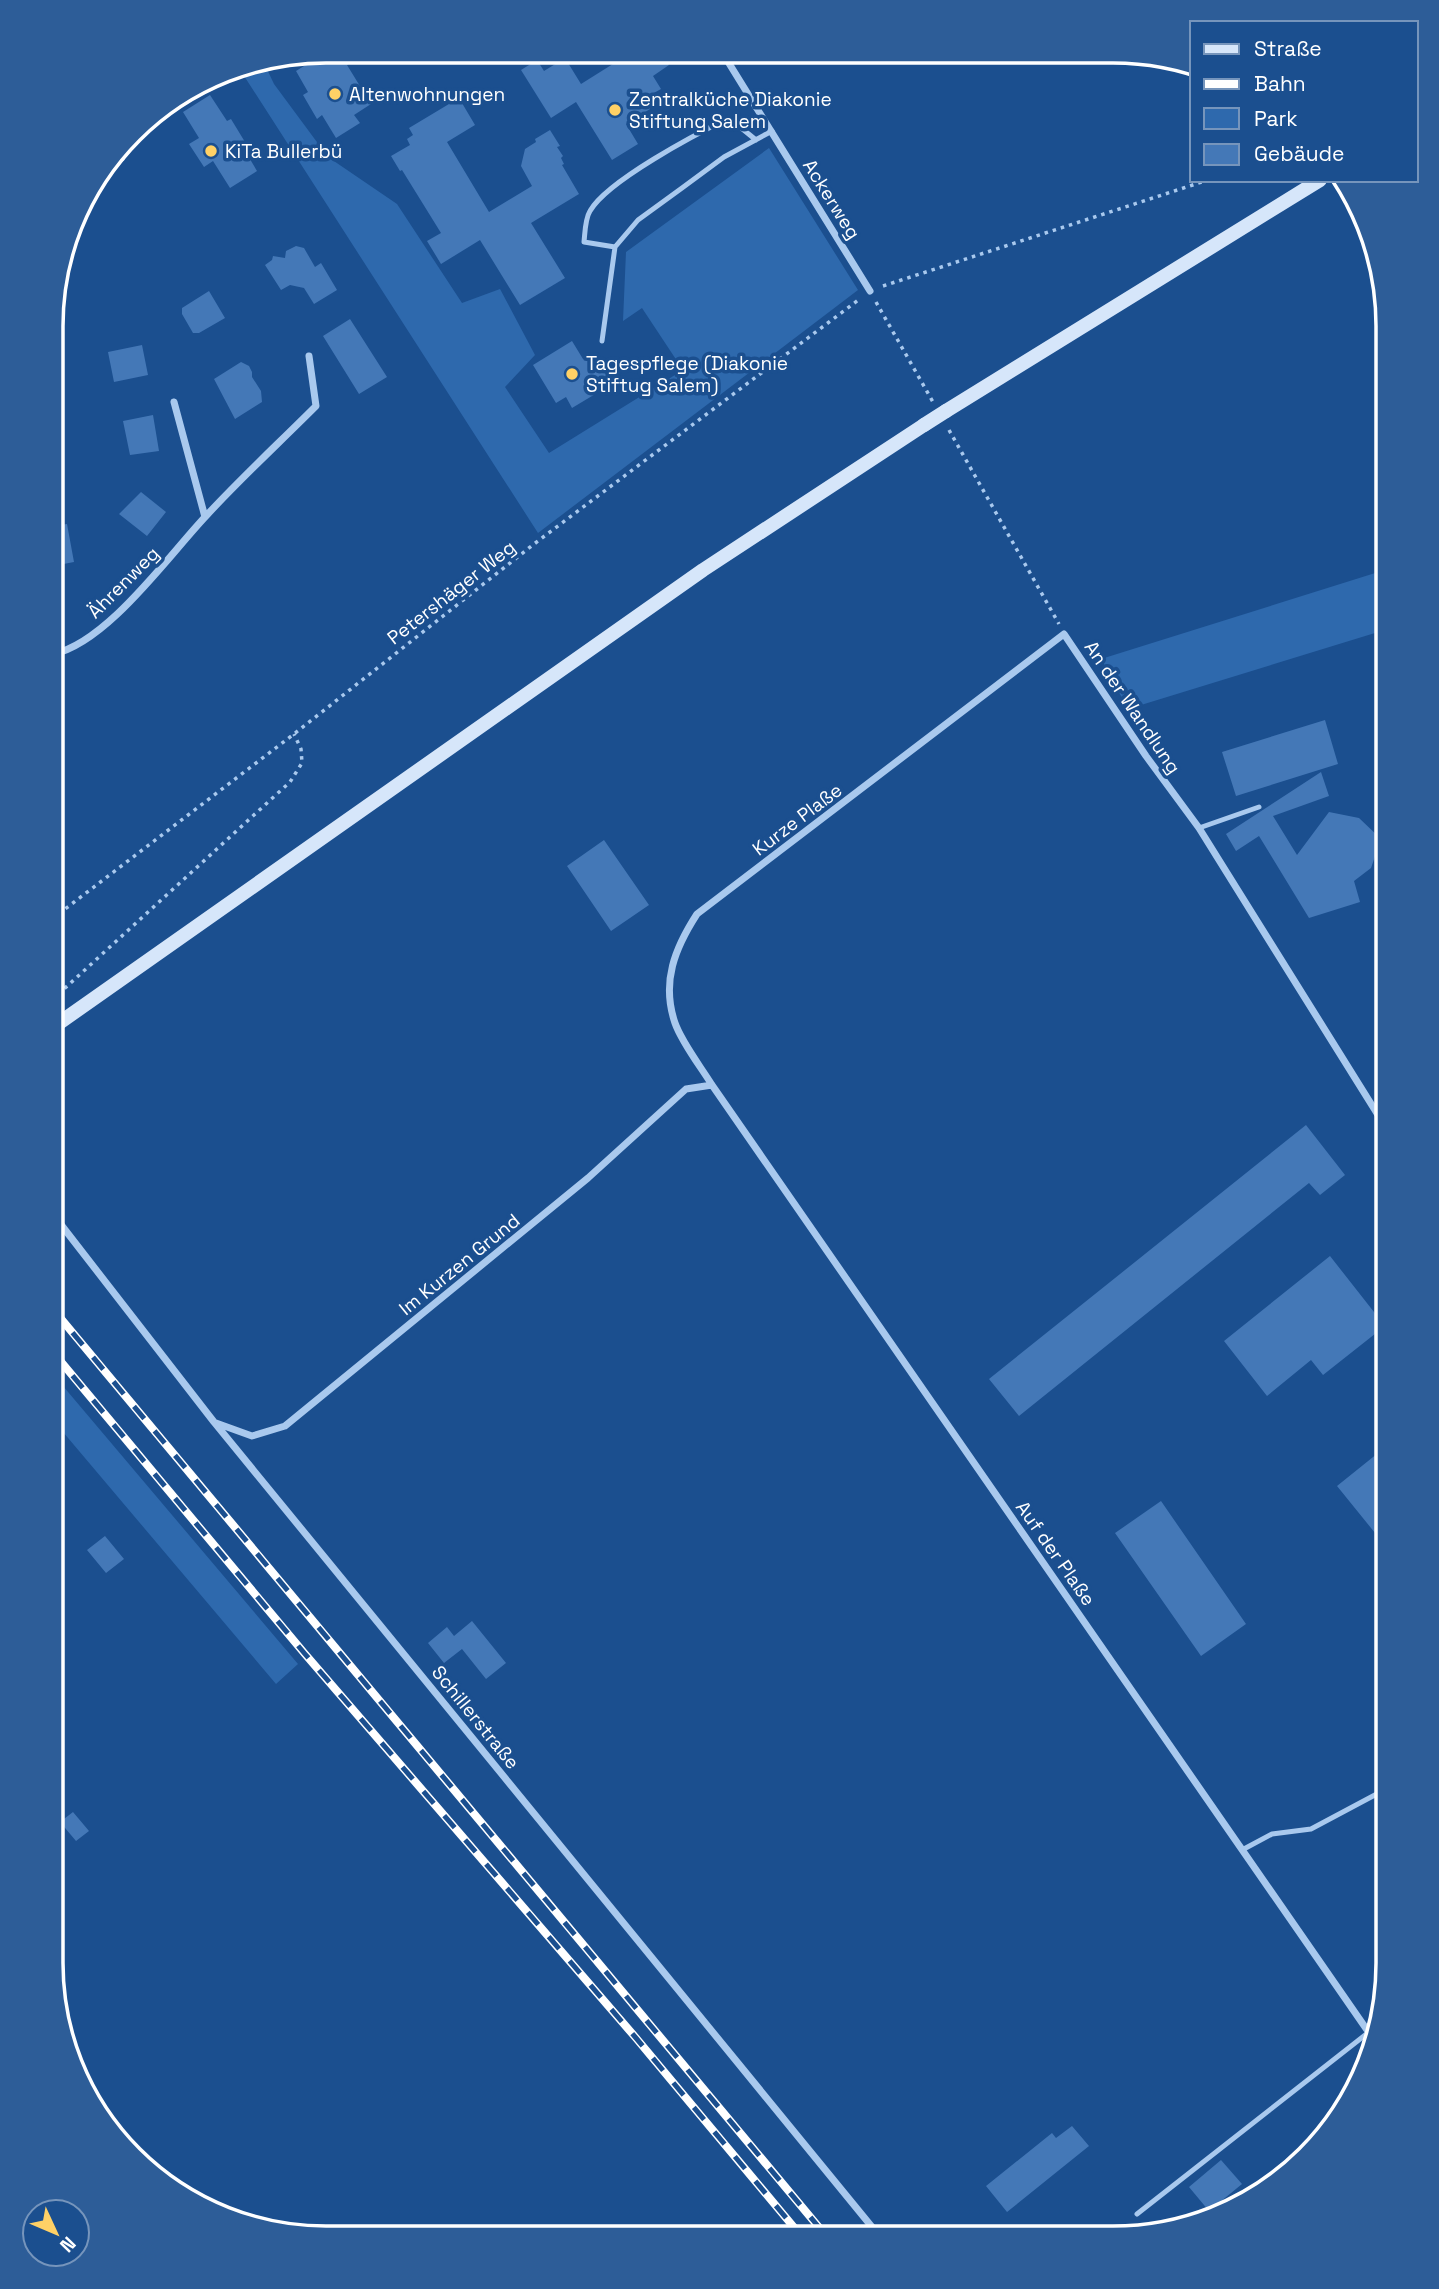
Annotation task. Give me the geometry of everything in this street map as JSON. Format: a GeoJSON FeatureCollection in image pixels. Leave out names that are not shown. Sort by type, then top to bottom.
{"type":"FeatureCollection","features":[{"type":"Feature","properties":{"kind":"main road"},"geometry":{"type":"LineString","coordinates":[[63,1020],[703,570],[924,425],[1317,182]]}},
{"type":"Feature","properties":{"kind":"street","name":"Ackerweg"},"geometry":{"type":"LineString","coordinates":[[729,63],[870,291]]}},
{"type":"Feature","properties":{"kind":"street","name":"Ährenweg"},"geometry":{"type":"LineString","coordinates":[[63,651],[100,629],[155,576],[205,517],[316,406],[309,356]]}},
{"type":"Feature","properties":{"kind":"street"},"geometry":{"type":"LineString","coordinates":[[174,402],[205,517]]}},
{"type":"Feature","properties":{"kind":"street","name":"An der Wandlung"},"geometry":{"type":"LineString","coordinates":[[1064,634],[1146,756],[1199,828],[1376,1111]]}},
{"type":"Feature","properties":{"kind":"street","name":"Kurze Plaße"},"geometry":{"type":"LineString","coordinates":[[712,1085],[676,1024],[669,992],[671,967],[682,937],[697,914],[1064,634]]}},
{"type":"Feature","properties":{"kind":"street","name":"Im Kurzen Grund"},"geometry":{"type":"LineString","coordinates":[[214,1422],[252,1436],[285,1426],[588,1178],[686,1089],[712,1085]]}},
{"type":"Feature","properties":{"kind":"street","name":"Auf der Plaße"},"geometry":{"type":"LineString","coordinates":[[712,1085],[1367,2030]]}},
{"type":"Feature","properties":{"kind":"street","name":"Schillerstraße"},"geometry":{"type":"LineString","coordinates":[[63,1227],[214,1422],[871,2226]]}},
{"type":"Feature","properties":{"kind":"lane"},"geometry":{"type":"LineString","coordinates":[[615,247],[584,242],[588,213],[602,195],[694,134],[729,118],[756,140]]}},
{"type":"Feature","properties":{"kind":"lane"},"geometry":{"type":"LineString","coordinates":[[602,341],[615,247],[638,220],[724,157],[772,131]]}},
{"type":"Feature","properties":{"kind":"lane"},"geometry":{"type":"LineString","coordinates":[[1199,828],[1259,807]]}},
{"type":"Feature","properties":{"kind":"lane"},"geometry":{"type":"LineString","coordinates":[[1242,1850],[1272,1833],[1311,1829],[1376,1794]]}},
{"type":"Feature","properties":{"kind":"lane"},"geometry":{"type":"LineString","coordinates":[[1137,2214],[1366,2034]]}},
{"type":"Feature","properties":{"kind":"path","name":"Petershäger Weg"},"geometry":{"type":"LineString","coordinates":[[63,911],[294,734],[534,544],[870,291],[1202,182]]}},
{"type":"Feature","properties":{"kind":"path","name":"An der Wandlung"},"geometry":{"type":"LineString","coordinates":[[870,291],[942,414],[1064,634]]}},
{"type":"Feature","properties":{"kind":"path"},"geometry":{"type":"LineString","coordinates":[[63,990],[290,782],[302,763],[301,749],[294,734]]}},
{"type":"Feature","properties":{"kind":"green space"},"geometry":{"type":"Polygon","coordinates":[[[267,70],[274,84],[328,157],[397,204],[462,303],[500,289],[535,355],[505,387],[549,453],[683,370],[642,308],[623,321],[626,252],[769,148],[858,290],[538,533],[244,76],[267,70]]]}},
{"type":"Feature","properties":{"kind":"green space"},"geometry":{"type":"Polygon","coordinates":[[[1376,573],[1376,633],[1128,709],[1101,659],[1376,573]]]}},
{"type":"Feature","properties":{"kind":"green space"},"geometry":{"type":"Polygon","coordinates":[[[63,1386],[298,1664],[276,1684],[63,1432],[63,1386]]]}},
{"type":"Feature","properties":{"kind":"building","name":"Altenwohnungen"},"geometry":{"type":"Polygon","coordinates":[[[350,63],[347,65],[371,104],[354,115],[360,123],[336,138],[322,115],[317,119],[303,95],[308,92],[296,71],[307,64],[350,63]]]}},
{"type":"Feature","properties":{"kind":"building","name":"Zentralküche Diakonie Stiftung Salem"},"geometry":{"type":"Polygon","coordinates":[[[532,63],[539,63],[544,71],[557,63],[568,63],[581,84],[614,63],[669,65],[653,76],[661,89],[652,94],[658,104],[626,124],[638,144],[612,160],[576,102],[551,118],[521,70],[532,63]]]}},
{"type":"Feature","properties":{"kind":"building"},"geometry":{"type":"Polygon","coordinates":[[[210,95],[227,121],[231,119],[245,142],[241,144],[257,171],[230,188],[213,161],[204,167],[189,144],[199,138],[183,112],[210,95]]]}},
{"type":"Feature","properties":{"kind":"building"},"geometry":{"type":"Polygon","coordinates":[[[459,98],[475,125],[447,142],[489,212],[532,186],[521,166],[525,149],[550,130],[560,146],[557,147],[563,156],[562,165],[579,194],[531,223],[565,278],[520,305],[480,240],[441,264],[427,241],[441,233],[391,156],[410,145],[407,139],[413,135],[409,128],[459,98]]]}},
{"type":"Feature","properties":{"kind":"building"},"geometry":{"type":"Polygon","coordinates":[[[296,246],[304,248],[315,267],[321,263],[337,290],[314,304],[304,288],[290,285],[281,290],[265,265],[273,256],[285,258],[286,251],[296,246]]]}},
{"type":"Feature","properties":{"kind":"building"},"geometry":{"type":"Polygon","coordinates":[[[209,291],[225,318],[199,333],[193,333],[182,314],[182,308],[209,291]]]}},
{"type":"Feature","properties":{"kind":"building"},"geometry":{"type":"Polygon","coordinates":[[[350,319],[387,377],[359,394],[323,336],[350,319]]]}},
{"type":"Feature","properties":{"kind":"building","name":"Tagespflege (Diakonie Stiftug Salem)"},"geometry":{"type":"Polygon","coordinates":[[[572,341],[583,359],[593,353],[612,384],[572,408],[566,397],[556,403],[533,365],[572,341]]]}},
{"type":"Feature","properties":{"kind":"building"},"geometry":{"type":"Polygon","coordinates":[[[142,345],[148,375],[114,382],[108,352],[142,345]]]}},
{"type":"Feature","properties":{"kind":"building"},"geometry":{"type":"Polygon","coordinates":[[[241,362],[249,366],[261,391],[262,402],[235,419],[214,379],[241,362]]]}},
{"type":"Feature","properties":{"kind":"building"},"geometry":{"type":"Polygon","coordinates":[[[153,415],[159,451],[130,455],[123,421],[153,415]]]}},
{"type":"Feature","properties":{"kind":"building"},"geometry":{"type":"Polygon","coordinates":[[[141,492],[166,512],[147,536],[119,514],[141,492]]]}},
{"type":"Feature","properties":{"kind":"building"},"geometry":{"type":"Polygon","coordinates":[[[67,524],[74,562],[63,564],[63,525],[67,524]]]}},
{"type":"Feature","properties":{"kind":"building"},"geometry":{"type":"Polygon","coordinates":[[[1325,720],[1338,764],[1236,796],[1222,752],[1325,720]]]}},
{"type":"Feature","properties":{"kind":"building"},"geometry":{"type":"Polygon","coordinates":[[[1321,772],[1329,796],[1273,816],[1297,855],[1329,812],[1359,818],[1376,834],[1376,854],[1371,868],[1354,881],[1360,902],[1309,918],[1259,836],[1236,851],[1226,834],[1321,772]]]}},
{"type":"Feature","properties":{"kind":"building"},"geometry":{"type":"Polygon","coordinates":[[[604,840],[649,905],[611,931],[567,866],[604,840]]]}},
{"type":"Feature","properties":{"kind":"building"},"geometry":{"type":"Polygon","coordinates":[[[1306,1125],[1345,1175],[1320,1195],[1309,1183],[1019,1416],[989,1379],[1306,1125]]]}},
{"type":"Feature","properties":{"kind":"building"},"geometry":{"type":"Polygon","coordinates":[[[1330,1256],[1376,1315],[1376,1333],[1323,1375],[1311,1360],[1267,1396],[1224,1341],[1330,1256]]]}},
{"type":"Feature","properties":{"kind":"building"},"geometry":{"type":"Polygon","coordinates":[[[1376,1455],[1376,1534],[1337,1486],[1376,1455]]]}},
{"type":"Feature","properties":{"kind":"building"},"geometry":{"type":"Polygon","coordinates":[[[1161,1501],[1246,1624],[1201,1656],[1115,1533],[1161,1501]]]}},
{"type":"Feature","properties":{"kind":"building"},"geometry":{"type":"Polygon","coordinates":[[[105,1536],[124,1559],[106,1573],[87,1550],[105,1536]]]}},
{"type":"Feature","properties":{"kind":"building"},"geometry":{"type":"Polygon","coordinates":[[[472,1621],[506,1663],[486,1679],[462,1649],[444,1663],[428,1643],[447,1627],[454,1636],[472,1621]]]}},
{"type":"Feature","properties":{"kind":"building"},"geometry":{"type":"Polygon","coordinates":[[[73,1812],[89,1831],[76,1841],[63,1826],[63,1820],[73,1812]]]}},
{"type":"Feature","properties":{"kind":"building"},"geometry":{"type":"Polygon","coordinates":[[[1072,2126],[1089,2146],[1007,2212],[986,2186],[1052,2133],[1056,2138],[1072,2126]]]}},
{"type":"Feature","properties":{"kind":"building"},"geometry":{"type":"Polygon","coordinates":[[[1221,2160],[1242,2184],[1216,2205],[1207,2209],[1189,2187],[1221,2160]]]}},
{"type":"Feature","properties":{"kind":"railway"},"geometry":{"type":"LineString","coordinates":[[63,1321],[818,2226]]}},
{"type":"Feature","properties":{"kind":"railway"},"geometry":{"type":"LineString","coordinates":[[63,1364],[305,1654],[636,2038],[793,2226]]}},
{"type":"Feature","properties":{"kind":"place","name":"Altenwohnungen"},"geometry":{"type":"Point","coordinates":[335,94]}},
{"type":"Feature","properties":{"kind":"place","name":"Zentralküche Diakonie Stiftung Salem"},"geometry":{"type":"Point","coordinates":[615,110]}},
{"type":"Feature","properties":{"kind":"place","name":"KiTa Bullerbü"},"geometry":{"type":"Point","coordinates":[211,151]}},
{"type":"Feature","properties":{"kind":"place","name":"Tagespflege (Diakonie Stiftug Salem)"},"geometry":{"type":"Point","coordinates":[572,374]}}]}
